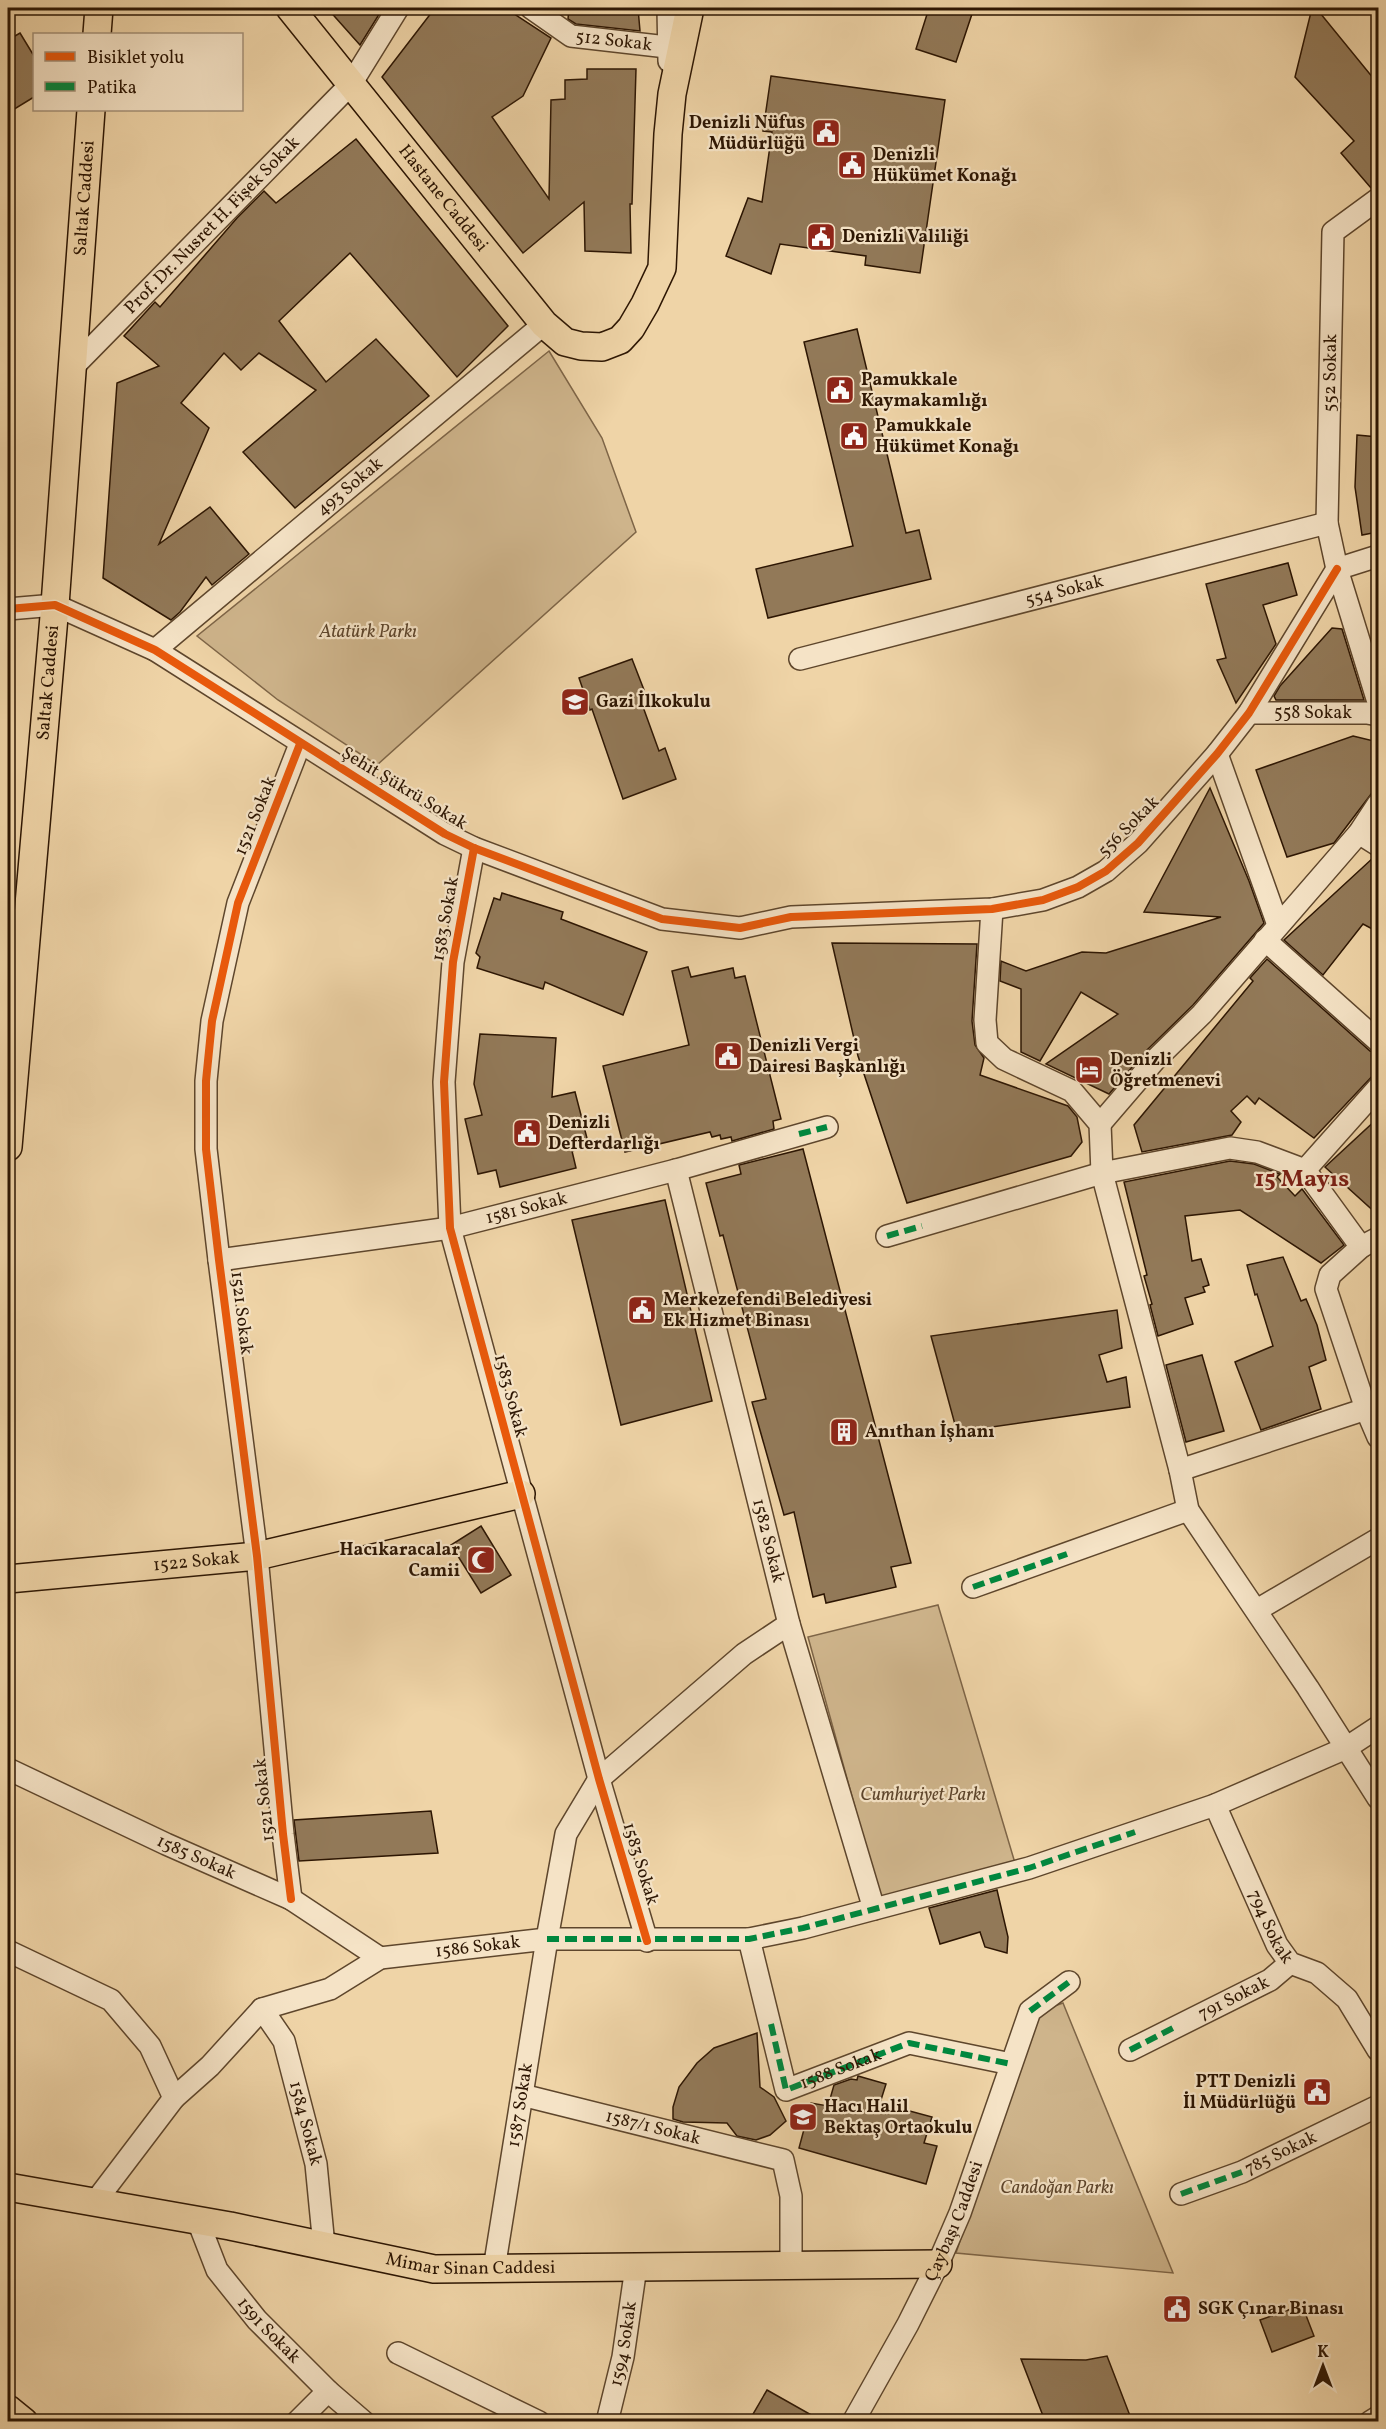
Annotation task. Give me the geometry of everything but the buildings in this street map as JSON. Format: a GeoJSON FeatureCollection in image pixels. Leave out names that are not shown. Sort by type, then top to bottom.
{"type":"FeatureCollection","features":[{"type":"Feature","properties":{"kind":"main road"},"geometry":{"type":"LineString","coordinates":[[97,33],[99,8]]}},
{"type":"Feature","properties":{"kind":"main road","name":"Hastane Caddesi"},"geometry":{"type":"LineString","coordinates":[[290,8],[544,324],[565,342],[580,346],[602,347],[620,340],[639,314],[662,268],[666,157],[672,94]]}},
{"type":"Feature","properties":{"kind":"main road"},"geometry":{"type":"LineString","coordinates":[[672,94],[690,8]]}},
{"type":"Feature","properties":{"kind":"main road","name":"Saltak Caddesi"},"geometry":{"type":"LineString","coordinates":[[8,1133],[55,605],[91,111]]}},
{"type":"Feature","properties":{"kind":"main road","name":"1522 Sokak"},"geometry":{"type":"LineString","coordinates":[[8,1579],[257,1556],[521,1494]]}},
{"type":"Feature","properties":{"kind":"main road","name":"Mimar Sinan Caddesi"},"geometry":{"type":"LineString","coordinates":[[8,2187],[198,2221],[434,2270],[938,2264]]}},
{"type":"Feature","properties":{"kind":"main road"},"geometry":{"type":"LineString","coordinates":[[8,2409],[24,2421]]}},
{"type":"Feature","properties":{"kind":"street","name":"Prof. Dr. Nusret H. Fişek Sokak"},"geometry":{"type":"LineString","coordinates":[[72,368],[351,84],[398,8]]}},
{"type":"Feature","properties":{"kind":"street","name":"512 Sokak"},"geometry":{"type":"LineString","coordinates":[[531,8],[571,36],[668,47]]}},
{"type":"Feature","properties":{"kind":"street"},"geometry":{"type":"LineString","coordinates":[[668,8],[668,47],[672,94]]}},
{"type":"Feature","properties":{"kind":"street","name":"552 Sokak"},"geometry":{"type":"LineString","coordinates":[[1378,199],[1332,232],[1327,523],[1336,569],[1378,702]]}},
{"type":"Feature","properties":{"kind":"street","name":"493 Sokak"},"geometry":{"type":"LineString","coordinates":[[155,650],[544,324]]}},
{"type":"Feature","properties":{"kind":"street","name":"554 Sokak"},"geometry":{"type":"LineString","coordinates":[[800,659],[1327,523]]}},
{"type":"Feature","properties":{"kind":"street"},"geometry":{"type":"LineString","coordinates":[[1336,569],[1378,556]]}},
{"type":"Feature","properties":{"kind":"street","name":"556 Sokak"},"geometry":{"type":"LineString","coordinates":[[791,917],[992,909],[1043,900],[1078,887],[1107,872],[1138,843],[1217,754],[1249,713],[1336,569]]}},
{"type":"Feature","properties":{"kind":"street"},"geometry":{"type":"LineString","coordinates":[[8,609],[55,605]]}},
{"type":"Feature","properties":{"kind":"street","name":"Şehit Şükrü Sokak"},"geometry":{"type":"LineString","coordinates":[[55,605],[155,650],[300,744],[445,834],[474,848],[662,919],[740,928],[791,917]]}},
{"type":"Feature","properties":{"kind":"street","name":"558 Sokak"},"geometry":{"type":"LineString","coordinates":[[1249,713],[1367,713],[1378,715]]}},
{"type":"Feature","properties":{"kind":"street","name":"1521 Sokak"},"geometry":{"type":"LineString","coordinates":[[291,1899],[257,1556],[206,1149],[206,1081],[213,1021],[238,903],[300,744]]}},
{"type":"Feature","properties":{"kind":"street"},"geometry":{"type":"LineString","coordinates":[[1217,754],[1271,932],[1378,1041]]}},
{"type":"Feature","properties":{"kind":"street"},"geometry":{"type":"LineString","coordinates":[[1100,1124],[1155,1060],[1202,1014],[1359,833],[1378,804]]}},
{"type":"Feature","properties":{"kind":"street"},"geometry":{"type":"LineString","coordinates":[[1359,833],[1378,845]]}},
{"type":"Feature","properties":{"kind":"street","name":"1583 Sokak"},"geometry":{"type":"LineString","coordinates":[[474,848],[453,962],[444,1082],[450,1228],[599,1779],[647,1941]]}},
{"type":"Feature","properties":{"kind":"street"},"geometry":{"type":"LineString","coordinates":[[992,909],[985,1020],[987,1043],[1004,1059],[1072,1091],[1100,1124],[1102,1173],[1180,1470],[1188,1510],[1257,1610],[1378,1798]]}},
{"type":"Feature","properties":{"kind":"street"},"geometry":{"type":"LineString","coordinates":[[1305,1170],[1378,1088]]}},
{"type":"Feature","properties":{"kind":"street","name":"1581 Sokak"},"geometry":{"type":"LineString","coordinates":[[219,1260],[450,1228],[676,1170],[827,1127]]}},
{"type":"Feature","properties":{"kind":"street"},"geometry":{"type":"LineString","coordinates":[[887,1236],[1102,1173],[1230,1148],[1257,1152],[1305,1170],[1370,1242],[1330,1275],[1326,1289],[1366,1409],[1378,1437]]}},
{"type":"Feature","properties":{"kind":"street","name":"1582 Sokak"},"geometry":{"type":"LineString","coordinates":[[676,1170],[789,1624],[874,1909]]}},
{"type":"Feature","properties":{"kind":"street"},"geometry":{"type":"LineString","coordinates":[[1180,1470],[1366,1409]]}},
{"type":"Feature","properties":{"kind":"street"},"geometry":{"type":"LineString","coordinates":[[974,1587],[1188,1510]]}},
{"type":"Feature","properties":{"kind":"street"},"geometry":{"type":"LineString","coordinates":[[1257,1610],[1378,1539]]}},
{"type":"Feature","properties":{"kind":"street","name":"1586 Sokak"},"geometry":{"type":"LineString","coordinates":[[262,2009],[330,1989],[380,1958],[547,1939],[566,1834],[599,1779],[744,1654],[789,1624]]}},
{"type":"Feature","properties":{"kind":"street"},"geometry":{"type":"LineString","coordinates":[[547,1939],[647,1941],[749,1939],[803,1928],[1029,1868],[1215,1805],[1346,1748],[1378,1727]]}},
{"type":"Feature","properties":{"kind":"street","name":"1585 Sokak"},"geometry":{"type":"LineString","coordinates":[[8,1769],[166,1844],[291,1899],[380,1958]]}},
{"type":"Feature","properties":{"kind":"street","name":"794 Sokak"},"geometry":{"type":"LineString","coordinates":[[1215,1805],[1277,1945],[1290,1963],[1317,1973],[1347,1999],[1378,2050]]}},
{"type":"Feature","properties":{"kind":"street","name":"1587 Sokak"},"geometry":{"type":"LineString","coordinates":[[494,2269],[547,1939]]}},
{"type":"Feature","properties":{"kind":"street","name":"1588 Sokak"},"geometry":{"type":"LineString","coordinates":[[749,1939],[786,2090],[909,2043],[1011,2064]]}},
{"type":"Feature","properties":{"kind":"street"},"geometry":{"type":"LineString","coordinates":[[8,1950],[111,2000],[150,2046],[174,2097]]}},
{"type":"Feature","properties":{"kind":"street","name":"791 Sokak"},"geometry":{"type":"LineString","coordinates":[[1130,2050],[1270,1980],[1290,1963]]}},
{"type":"Feature","properties":{"kind":"street","name":"Çaybaşı Caddesi"},"geometry":{"type":"LineString","coordinates":[[853,2421],[938,2264],[960,2213],[1030,2011],[1069,1983]]}},
{"type":"Feature","properties":{"kind":"street"},"geometry":{"type":"LineString","coordinates":[[95,2202],[174,2097],[210,2066],[262,2009]]}},
{"type":"Feature","properties":{"kind":"street","name":"1584 Sokak"},"geometry":{"type":"LineString","coordinates":[[262,2009],[284,2041],[316,2164],[324,2246]]}},
{"type":"Feature","properties":{"kind":"street","name":"1587/1 Sokak"},"geometry":{"type":"LineString","coordinates":[[522,2095],[783,2160],[792,2196],[791,2266]]}},
{"type":"Feature","properties":{"kind":"street","name":"785 Sokak"},"geometry":{"type":"LineString","coordinates":[[1181,2194],[1242,2172],[1378,2108]]}},
{"type":"Feature","properties":{"kind":"street","name":"1591 Sokak"},"geometry":{"type":"LineString","coordinates":[[198,2221],[217,2270],[257,2320],[328,2391],[364,2421]]}},
{"type":"Feature","properties":{"kind":"street","name":"1594 Sokak"},"geometry":{"type":"LineString","coordinates":[[607,2421],[623,2357],[636,2267]]}},
{"type":"Feature","properties":{"kind":"street"},"geometry":{"type":"LineString","coordinates":[[398,2354],[539,2421]]}},
{"type":"Feature","properties":{"kind":"street"},"geometry":{"type":"LineString","coordinates":[[297,2421],[328,2391]]}},
{"type":"Feature","properties":{"kind":"green space","name":"Atatürk Parkı"},"geometry":{"type":"Polygon","coordinates":[[[549,351],[602,438],[636,532],[377,765],[278,700],[197,636],[549,351]]]}},
{"type":"Feature","properties":{"kind":"green space","name":"Cumhuriyet Parkı"},"geometry":{"type":"Polygon","coordinates":[[[938,1605],[1015,1863],[880,1898],[808,1637],[938,1605]]]}},
{"type":"Feature","properties":{"kind":"green space","name":"Candoğan Parkı"},"geometry":{"type":"Polygon","coordinates":[[[1063,2003],[1173,2273],[956,2253],[1035,2013],[1063,2003]]]}},
{"type":"Feature","properties":{"kind":"marked path"},"geometry":{"type":"LineString","coordinates":[[799,1134],[827,1127]]}},
{"type":"Feature","properties":{"kind":"marked path"},"geometry":{"type":"LineString","coordinates":[[887,1236],[922,1226]]}},
{"type":"Feature","properties":{"kind":"marked path"},"geometry":{"type":"LineString","coordinates":[[973,1587],[1067,1554]]}},
{"type":"Feature","properties":{"kind":"marked path"},"geometry":{"type":"LineString","coordinates":[[547,1939],[749,1939],[803,1928],[1029,1868],[1135,1832]]}},
{"type":"Feature","properties":{"kind":"marked path"},"geometry":{"type":"LineString","coordinates":[[1030,2011],[1069,1982]]}},
{"type":"Feature","properties":{"kind":"marked path"},"geometry":{"type":"LineString","coordinates":[[771,2024],[786,2090],[909,2043],[1011,2064]]}},
{"type":"Feature","properties":{"kind":"marked path"},"geometry":{"type":"LineString","coordinates":[[1130,2050],[1173,2028]]}},
{"type":"Feature","properties":{"kind":"marked path"},"geometry":{"type":"LineString","coordinates":[[1181,2194],[1242,2172]]}},
{"type":"Feature","properties":{"kind":"marked path"},"geometry":{"type":"LineString","coordinates":[[1370,2422],[1375,2419]]}},
{"type":"Feature","properties":{"kind":"cycle path"},"geometry":{"type":"LineString","coordinates":[[8,609],[55,605],[155,650],[445,834],[474,848],[662,919],[740,928],[791,917],[992,909],[1043,900],[1078,887],[1106,871],[1138,843],[1217,754],[1249,713],[1337,569]]}},
{"type":"Feature","properties":{"kind":"cycle path"},"geometry":{"type":"LineString","coordinates":[[291,1899],[257,1556],[206,1149],[206,1081],[212,1021],[238,903],[300,744]]}},
{"type":"Feature","properties":{"kind":"cycle path"},"geometry":{"type":"LineString","coordinates":[[474,848],[453,962],[444,1082],[450,1228],[599,1779],[647,1941]]}},
{"type":"Feature","properties":{"kind":"place","name":"Denizli Nüfus Müdürlüğü"},"geometry":{"type":"Point","coordinates":[826,133]}},
{"type":"Feature","properties":{"kind":"place","name":"Denizli Hükümet Konağı"},"geometry":{"type":"Point","coordinates":[852,165]}},
{"type":"Feature","properties":{"kind":"place","name":"Denizli Valiliği"},"geometry":{"type":"Point","coordinates":[821,237]}},
{"type":"Feature","properties":{"kind":"place","name":"Pamukkale Kaymakamlığı"},"geometry":{"type":"Point","coordinates":[840,390]}},
{"type":"Feature","properties":{"kind":"place","name":"Pamukkale Hükümet Konağı"},"geometry":{"type":"Point","coordinates":[854,436]}},
{"type":"Feature","properties":{"kind":"place","name":"Gazi İlkokulu"},"geometry":{"type":"Point","coordinates":[575,702]}},
{"type":"Feature","properties":{"kind":"place","name":"Denizli Vergi Dairesi Başkanlığı"},"geometry":{"type":"Point","coordinates":[728,1056]}},
{"type":"Feature","properties":{"kind":"place","name":"Denizli Öğretmenevi"},"geometry":{"type":"Point","coordinates":[1089,1070]}},
{"type":"Feature","properties":{"kind":"place","name":"Denizli Defterdarlığı"},"geometry":{"type":"Point","coordinates":[527,1133]}},
{"type":"Feature","properties":{"kind":"place","name":"Merkezefendi Belediyesi Ek Hizmet Binası"},"geometry":{"type":"Point","coordinates":[642,1310]}},
{"type":"Feature","properties":{"kind":"place","name":"Anıthan İşhanı"},"geometry":{"type":"Point","coordinates":[844,1432]}},
{"type":"Feature","properties":{"kind":"place","name":"Hacıkaracalar Camii"},"geometry":{"type":"Point","coordinates":[481,1560]}},
{"type":"Feature","properties":{"kind":"place","name":"PTT Denizli İl Müdürlüğü"},"geometry":{"type":"Point","coordinates":[1317,2092]}},
{"type":"Feature","properties":{"kind":"place","name":"Hacı Halil Bektaş Ortaokulu"},"geometry":{"type":"Point","coordinates":[803,2117]}},
{"type":"Feature","properties":{"kind":"place","name":"SGK Çınar Binası"},"geometry":{"type":"Point","coordinates":[1177,2309]}},
{"type":"Feature","properties":{"kind":"district","name":"15 Mayıs"},"geometry":{"type":"Point","coordinates":[1302,1180]}}]}
